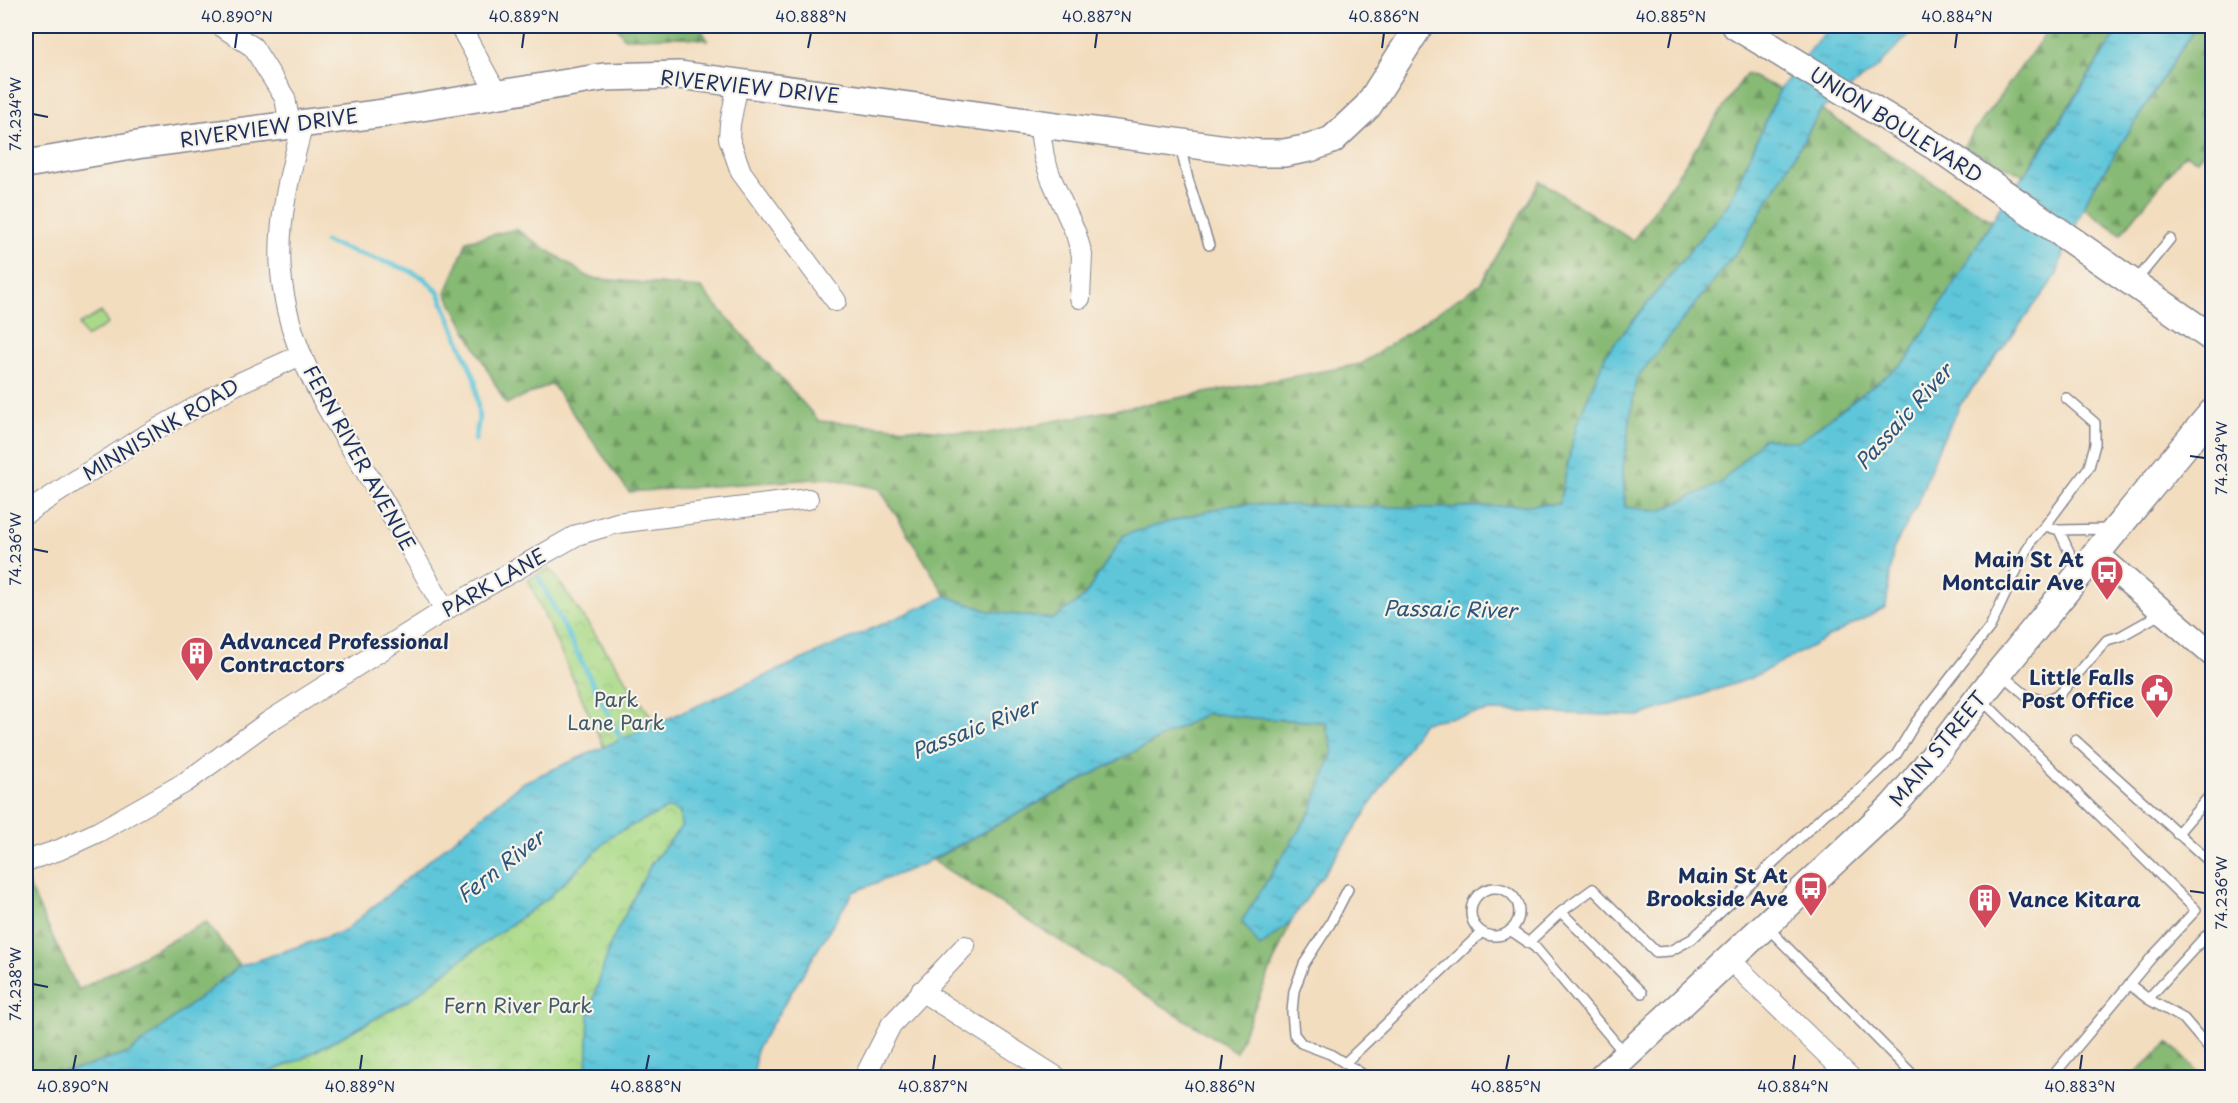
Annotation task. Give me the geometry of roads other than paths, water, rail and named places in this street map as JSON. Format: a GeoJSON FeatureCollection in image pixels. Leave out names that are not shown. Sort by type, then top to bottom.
{"type":"FeatureCollection","features":[{"type":"Feature","properties":{"kind":"main road","name":"RIVERVIEW DRIVE"},"geometry":{"type":"LineString","coordinates":[[26,164],[143,144],[296,125],[604,77],[679,75],[1257,153],[1284,153],[1310,148],[1332,140],[1368,106],[1419,26]]}},
{"type":"Feature","properties":{"kind":"main road","name":"UNION BOULEVARD"},"geometry":{"type":"LineString","coordinates":[[1739,27],[1946,153],[2212,338]]}},
{"type":"Feature","properties":{"kind":"main road","name":"MAIN STREET"},"geometry":{"type":"LineString","coordinates":[[1602,1077],[1892,807],[1918,778],[1979,697],[2087,563],[2212,413]]}},
{"type":"Feature","properties":{"kind":"street"},"geometry":{"type":"LineString","coordinates":[[221,26],[253,47],[285,98],[296,125]]}},
{"type":"Feature","properties":{"kind":"street"},"geometry":{"type":"LineString","coordinates":[[460,26],[497,94]]}},
{"type":"Feature","properties":{"kind":"street"},"geometry":{"type":"LineString","coordinates":[[738,83],[729,138],[741,172],[836,301]]}},
{"type":"Feature","properties":{"kind":"street"},"geometry":{"type":"LineString","coordinates":[[1039,123],[1050,178],[1076,234],[1082,255],[1080,298]]}},
{"type":"Feature","properties":{"kind":"street","name":"FERN RIVER AVENUE"},"geometry":{"type":"LineString","coordinates":[[296,125],[280,248],[281,273],[290,322],[301,355],[332,417],[380,495],[445,610]]}},
{"type":"Feature","properties":{"kind":"street","name":"MINNISINK ROAD"},"geometry":{"type":"LineString","coordinates":[[26,513],[141,438],[235,385],[301,355]]}},
{"type":"Feature","properties":{"kind":"street","name":"PARK LANE"},"geometry":{"type":"LineString","coordinates":[[26,861],[59,850],[98,832],[186,783],[268,722],[445,610],[577,535],[600,527],[808,499]]}},
{"type":"Feature","properties":{"kind":"street"},"geometry":{"type":"LineString","coordinates":[[2087,563],[2164,612],[2212,654]]}},
{"type":"Feature","properties":{"kind":"street"},"geometry":{"type":"LineString","coordinates":[[864,1077],[891,1025],[965,946]]}},
{"type":"Feature","properties":{"kind":"street"},"geometry":{"type":"LineString","coordinates":[[1729,959],[1851,1077]]}},
{"type":"Feature","properties":{"kind":"street"},"geometry":{"type":"LineString","coordinates":[[921,992],[1058,1077]]}},
{"type":"Feature","properties":{"kind":"lane"},"geometry":{"type":"LineString","coordinates":[[1179,142],[1209,245]]}},
{"type":"Feature","properties":{"kind":"lane"},"geometry":{"type":"LineString","coordinates":[[2126,279],[2170,239]]}},
{"type":"Feature","properties":{"kind":"lane"},"geometry":{"type":"LineString","coordinates":[[1528,943],[1562,912],[1593,889],[1656,952],[1670,951],[1692,939],[1826,813],[1856,793],[1896,755],[1916,722],[1990,627],[2032,540],[2089,467],[2095,444],[2096,423],[2067,398]]}},
{"type":"Feature","properties":{"kind":"lane"},"geometry":{"type":"LineString","coordinates":[[2045,526],[2059,530],[2116,529]]}},
{"type":"Feature","properties":{"kind":"lane"},"geometry":{"type":"LineString","coordinates":[[2059,530],[2087,563]]}},
{"type":"Feature","properties":{"kind":"lane"},"geometry":{"type":"LineString","coordinates":[[2000,672],[2026,695],[2044,701],[2060,694],[2107,640],[2121,636],[2164,612]]}},
{"type":"Feature","properties":{"kind":"lane"},"geometry":{"type":"LineString","coordinates":[[1979,697],[2196,910],[2129,984],[2051,1077]]}},
{"type":"Feature","properties":{"kind":"lane"},"geometry":{"type":"LineString","coordinates":[[2075,740],[2177,834],[2212,862]]}},
{"type":"Feature","properties":{"kind":"lane"},"geometry":{"type":"LineString","coordinates":[[2177,834],[2212,793]]}},
{"type":"Feature","properties":{"kind":"lane"},"geometry":{"type":"LineString","coordinates":[[1496,888],[1510,894],[1518,908],[1518,916],[1510,930],[1496,936],[1482,932],[1472,921],[1472,906],[1480,893],[1496,888]]}},
{"type":"Feature","properties":{"kind":"lane"},"geometry":{"type":"LineString","coordinates":[[1348,889],[1330,924],[1304,964],[1294,991],[1292,1012],[1294,1034],[1301,1043],[1346,1062],[1369,1077]]}},
{"type":"Feature","properties":{"kind":"lane"},"geometry":{"type":"LineString","coordinates":[[1562,912],[1641,993]]}},
{"type":"Feature","properties":{"kind":"lane"},"geometry":{"type":"LineString","coordinates":[[1766,925],[1916,1077]]}},
{"type":"Feature","properties":{"kind":"lane"},"geometry":{"type":"LineString","coordinates":[[2148,999],[2212,929]]}},
{"type":"Feature","properties":{"kind":"lane"},"geometry":{"type":"LineString","coordinates":[[1510,930],[1535,948],[1625,1054]]}},
{"type":"Feature","properties":{"kind":"lane"},"geometry":{"type":"LineString","coordinates":[[1346,1062],[1482,932]]}},
{"type":"Feature","properties":{"kind":"lane"},"geometry":{"type":"LineString","coordinates":[[2129,984],[2148,999],[2184,1019],[2212,1052]]}},
{"type":"Feature","properties":{"kind":"water"},"geometry":{"type":"Polygon","coordinates":[[[1835,26],[1917,26],[1878,67],[1821,110],[1742,245],[1636,379],[1623,469],[1625,507],[1660,511],[1721,483],[1764,438],[1798,442],[1907,360],[1998,211],[2037,157],[2121,26],[2196,26],[2090,193],[2063,253],[2057,275],[1960,405],[1939,447],[1915,509],[1893,550],[1886,607],[1751,678],[1639,716],[1491,711],[1423,722],[1357,826],[1291,921],[1260,947],[1242,921],[1311,811],[1333,751],[1326,722],[1207,713],[921,865],[853,892],[756,1050],[754,1077],[587,1077],[589,1013],[611,942],[651,864],[681,827],[680,812],[669,808],[614,834],[547,899],[409,1000],[301,1059],[257,1077],[32,1078],[82,1068],[129,1053],[240,966],[344,931],[522,783],[946,596],[991,612],[1053,619],[1084,597],[1124,535],[1232,504],[1439,508],[1559,504],[1576,426],[1606,354],[1729,203],[1780,89],[1825,32],[1835,26]]]}},
{"type":"Feature","properties":{"kind":"waterway"},"geometry":{"type":"LineString","coordinates":[[325,242],[406,269],[424,278],[439,293],[475,379],[479,419],[475,440]]}},
{"type":"Feature","properties":{"kind":"waterway"},"geometry":{"type":"LineString","coordinates":[[539,578],[624,745]]}},
{"type":"Feature","properties":{"kind":"place","name":"Main St At Montclair Ave"},"geometry":{"type":"Point","coordinates":[2107,601]}},
{"type":"Feature","properties":{"kind":"place","name":"Advanced Professional Contractors"},"geometry":{"type":"Point","coordinates":[197,682]}},
{"type":"Feature","properties":{"kind":"place","name":"Little Falls Post Office"},"geometry":{"type":"Point","coordinates":[2157,719]}},
{"type":"Feature","properties":{"kind":"place","name":"Main St At Brookside Ave"},"geometry":{"type":"Point","coordinates":[1811,917]}},
{"type":"Feature","properties":{"kind":"place","name":"Vance Kitara"},"geometry":{"type":"Point","coordinates":[1985,929]}},
{"type":"Feature","properties":{"kind":"water label","name":"Passaic River"},"geometry":{"type":"Point","coordinates":[1904,417]}},
{"type":"Feature","properties":{"kind":"water label","name":"Passaic River"},"geometry":{"type":"Point","coordinates":[1450,610]}},
{"type":"Feature","properties":{"kind":"water label","name":"Passaic River"},"geometry":{"type":"Point","coordinates":[975,729]}},
{"type":"Feature","properties":{"kind":"water label","name":"Fern River"},"geometry":{"type":"Point","coordinates":[501,867]}},
{"type":"Feature","properties":{"kind":"park label","name":"Park Lane Park"},"geometry":{"type":"Point","coordinates":[616,712]}},
{"type":"Feature","properties":{"kind":"park label","name":"Fern River Park"},"geometry":{"type":"Point","coordinates":[518,1006]}}]}
